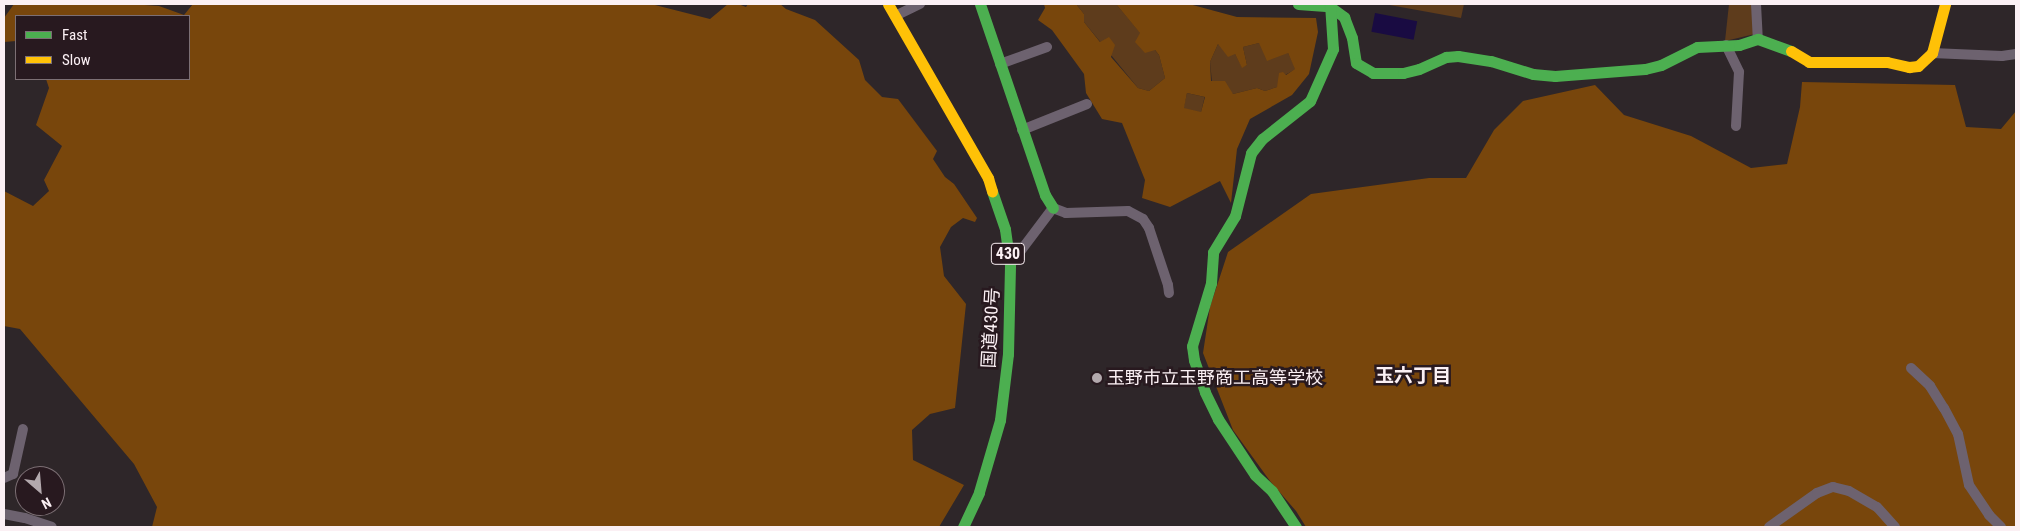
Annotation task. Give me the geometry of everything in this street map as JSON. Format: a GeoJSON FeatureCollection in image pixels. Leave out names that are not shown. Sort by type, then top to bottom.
{"type":"FeatureCollection","features":[{"type":"Feature","properties":{"kind":"main road","name":"国道430号"},"geometry":{"type":"LineString","coordinates":[[888,4],[988,178],[1005,229],[1010,265],[1008,354],[1000,420],[978,492],[963,527]]}},
{"type":"Feature","properties":{"kind":"main road"},"geometry":{"type":"LineString","coordinates":[[980,4],[1045,195],[1053,208]]}},
{"type":"Feature","properties":{"kind":"main road"},"geometry":{"type":"LineString","coordinates":[[1298,4],[1330,5],[1344,17],[1352,38],[1356,63],[1373,73],[1403,73],[1419,69],[1446,57],[1458,56],[1491,61],[1532,74],[1555,76],[1624,71],[1660,65],[1697,48],[1726,46],[1758,39],[1788,48],[1797,56],[1809,62],[1887,62],[1909,67],[1918,66],[1932,53],[1945,4]]}},
{"type":"Feature","properties":{"kind":"main road"},"geometry":{"type":"LineString","coordinates":[[1296,527],[1272,491],[1255,476],[1218,419],[1205,392],[1194,360],[1192,346],[1210,283],[1213,252],[1235,216],[1251,153],[1262,139],[1310,101],[1333,49],[1330,5]]}},
{"type":"Feature","properties":{"kind":"street"},"geometry":{"type":"LineString","coordinates":[[895,16],[920,4]]}},
{"type":"Feature","properties":{"kind":"street"},"geometry":{"type":"LineString","coordinates":[[1756,4],[1758,39]]}},
{"type":"Feature","properties":{"kind":"street"},"geometry":{"type":"LineString","coordinates":[[1726,46],[1739,72],[1736,126]]}},
{"type":"Feature","properties":{"kind":"street"},"geometry":{"type":"LineString","coordinates":[[1000,64],[1047,47]]}},
{"type":"Feature","properties":{"kind":"street"},"geometry":{"type":"LineString","coordinates":[[1932,53],[2002,56],[2016,54]]}},
{"type":"Feature","properties":{"kind":"street"},"geometry":{"type":"LineString","coordinates":[[1022,130],[1087,104]]}},
{"type":"Feature","properties":{"kind":"street"},"geometry":{"type":"LineString","coordinates":[[1010,265],[1053,208],[1066,213],[1128,211],[1143,219],[1152,234],[1169,293]]}},
{"type":"Feature","properties":{"kind":"street"},"geometry":{"type":"LineString","coordinates":[[1911,368],[1930,386],[1944,408],[1958,434],[1969,485],[1989,515],[2001,527]]}},
{"type":"Feature","properties":{"kind":"street"},"geometry":{"type":"LineString","coordinates":[[4,478],[13,474],[23,429]]}},
{"type":"Feature","properties":{"kind":"street"},"geometry":{"type":"LineString","coordinates":[[1769,527],[1817,493],[1833,487],[1848,491],[1877,507],[1895,527]]}},
{"type":"Feature","properties":{"kind":"street"},"geometry":{"type":"LineString","coordinates":[[4,514],[25,518],[52,527]]}},
{"type":"Feature","properties":{"kind":"shaded area"},"geometry":{"type":"Polygon","coordinates":[[[14,4],[130,4],[159,6],[184,15],[15,15],[15,41],[4,42],[4,18],[14,4]]]}},
{"type":"Feature","properties":{"kind":"shaded area"},"geometry":{"type":"Polygon","coordinates":[[[193,4],[651,4],[710,19],[728,4],[738,4],[746,7],[748,4],[780,4],[786,9],[815,20],[859,60],[865,80],[882,97],[898,99],[937,151],[933,159],[945,177],[954,184],[977,218],[975,222],[963,218],[951,227],[940,247],[944,276],[966,304],[955,408],[930,414],[912,430],[913,460],[964,485],[939,527],[152,527],[157,507],[134,464],[20,329],[4,326],[4,191],[33,206],[49,191],[44,180],[62,146],[36,125],[49,88],[46,80],[190,80],[190,15],[184,15],[193,4]]]}},
{"type":"Feature","properties":{"kind":"shaded area"},"geometry":{"type":"Polygon","coordinates":[[[1044,4],[1076,4],[1084,14],[1084,22],[1100,42],[1109,37],[1115,45],[1111,57],[1138,88],[1149,91],[1165,78],[1159,55],[1155,50],[1145,53],[1135,42],[1140,33],[1116,4],[1189,4],[1237,17],[1316,18],[1318,32],[1309,74],[1292,95],[1250,119],[1237,149],[1231,203],[1220,181],[1170,207],[1142,198],[1145,180],[1122,123],[1102,119],[1086,93],[1084,74],[1052,30],[1038,20],[1045,8],[1044,4]],[[1259,43],[1243,47],[1247,65],[1242,68],[1235,54],[1228,57],[1218,44],[1210,62],[1211,81],[1225,81],[1233,94],[1257,88],[1265,91],[1277,87],[1279,73],[1283,72],[1286,75],[1295,69],[1288,53],[1267,61],[1259,43]],[[1187,93],[1184,108],[1201,112],[1205,97],[1187,93]]]}},
{"type":"Feature","properties":{"kind":"shaded area"},"geometry":{"type":"Polygon","coordinates":[[[1076,4],[1116,4],[1159,55],[1165,78],[1149,91],[1138,88],[1084,22],[1084,14],[1076,4]]]}},
{"type":"Feature","properties":{"kind":"shaded area"},"geometry":{"type":"Polygon","coordinates":[[[1384,4],[1464,4],[1461,18],[1384,4]]]}},
{"type":"Feature","properties":{"kind":"shaded area"},"geometry":{"type":"Polygon","coordinates":[[[1729,4],[1753,4],[1755,34],[1725,41],[1729,4]]]}},
{"type":"Feature","properties":{"kind":"shaded area"},"geometry":{"type":"Polygon","coordinates":[[[1375,13],[1417,21],[1414,40],[1371,32],[1375,13]]]}},
{"type":"Feature","properties":{"kind":"shaded area"},"geometry":{"type":"Polygon","coordinates":[[[1259,43],[1288,53],[1296,69],[1285,75],[1277,87],[1265,91],[1257,88],[1233,94],[1212,82],[1210,62],[1218,44],[1235,54],[1242,67],[1247,65],[1243,47],[1259,43]]]}},
{"type":"Feature","properties":{"kind":"shaded area"},"geometry":{"type":"Polygon","coordinates":[[[1802,82],[1955,85],[1966,127],[2001,129],[2016,111],[2016,527],[1306,527],[1296,511],[1270,481],[1233,430],[1203,353],[1210,307],[1228,252],[1311,194],[1429,178],[1466,178],[1494,130],[1523,101],[1595,85],[1624,115],[1691,136],[1751,168],[1787,164],[1800,107],[1802,82]]]}},
{"type":"Feature","properties":{"kind":"shaded area"},"geometry":{"type":"Polygon","coordinates":[[[1187,93],[1205,97],[1201,113],[1183,109],[1187,93]]]}},
{"type":"Feature","properties":{"kind":"traffic: fast"},"geometry":{"type":"LineString","coordinates":[[980,4],[1045,195],[1053,208]]}},
{"type":"Feature","properties":{"kind":"traffic: fast"},"geometry":{"type":"LineString","coordinates":[[1298,4],[1329,6],[1344,17],[1352,38],[1356,63],[1373,73],[1403,73],[1419,69],[1446,57],[1458,56],[1491,61],[1533,74],[1555,76],[1645,69],[1661,65],[1697,47],[1739,45],[1758,39],[1791,51]]}},
{"type":"Feature","properties":{"kind":"traffic: fast"},"geometry":{"type":"LineString","coordinates":[[1296,527],[1272,491],[1255,475],[1218,419],[1205,392],[1194,360],[1192,346],[1211,283],[1213,252],[1235,216],[1251,153],[1262,139],[1310,101],[1333,49],[1330,4]]}},
{"type":"Feature","properties":{"kind":"traffic: fast"},"geometry":{"type":"LineString","coordinates":[[963,527],[979,492],[1000,420],[1008,354],[1010,265],[1005,229],[992,191]]}},
{"type":"Feature","properties":{"kind":"traffic: slow"},"geometry":{"type":"LineString","coordinates":[[888,4],[988,178],[992,191]]}},
{"type":"Feature","properties":{"kind":"traffic: slow"},"geometry":{"type":"LineString","coordinates":[[1791,51],[1809,62],[1887,62],[1909,67],[1918,66],[1932,53],[1945,4]]}},
{"type":"Feature","properties":{"kind":"place","name":"玉野市立玉野商工高等学校"},"geometry":{"type":"Point","coordinates":[1097,378]}},
{"type":"Feature","properties":{"kind":"district","name":"玉六丁目"},"geometry":{"type":"Point","coordinates":[1413,376]}}]}
